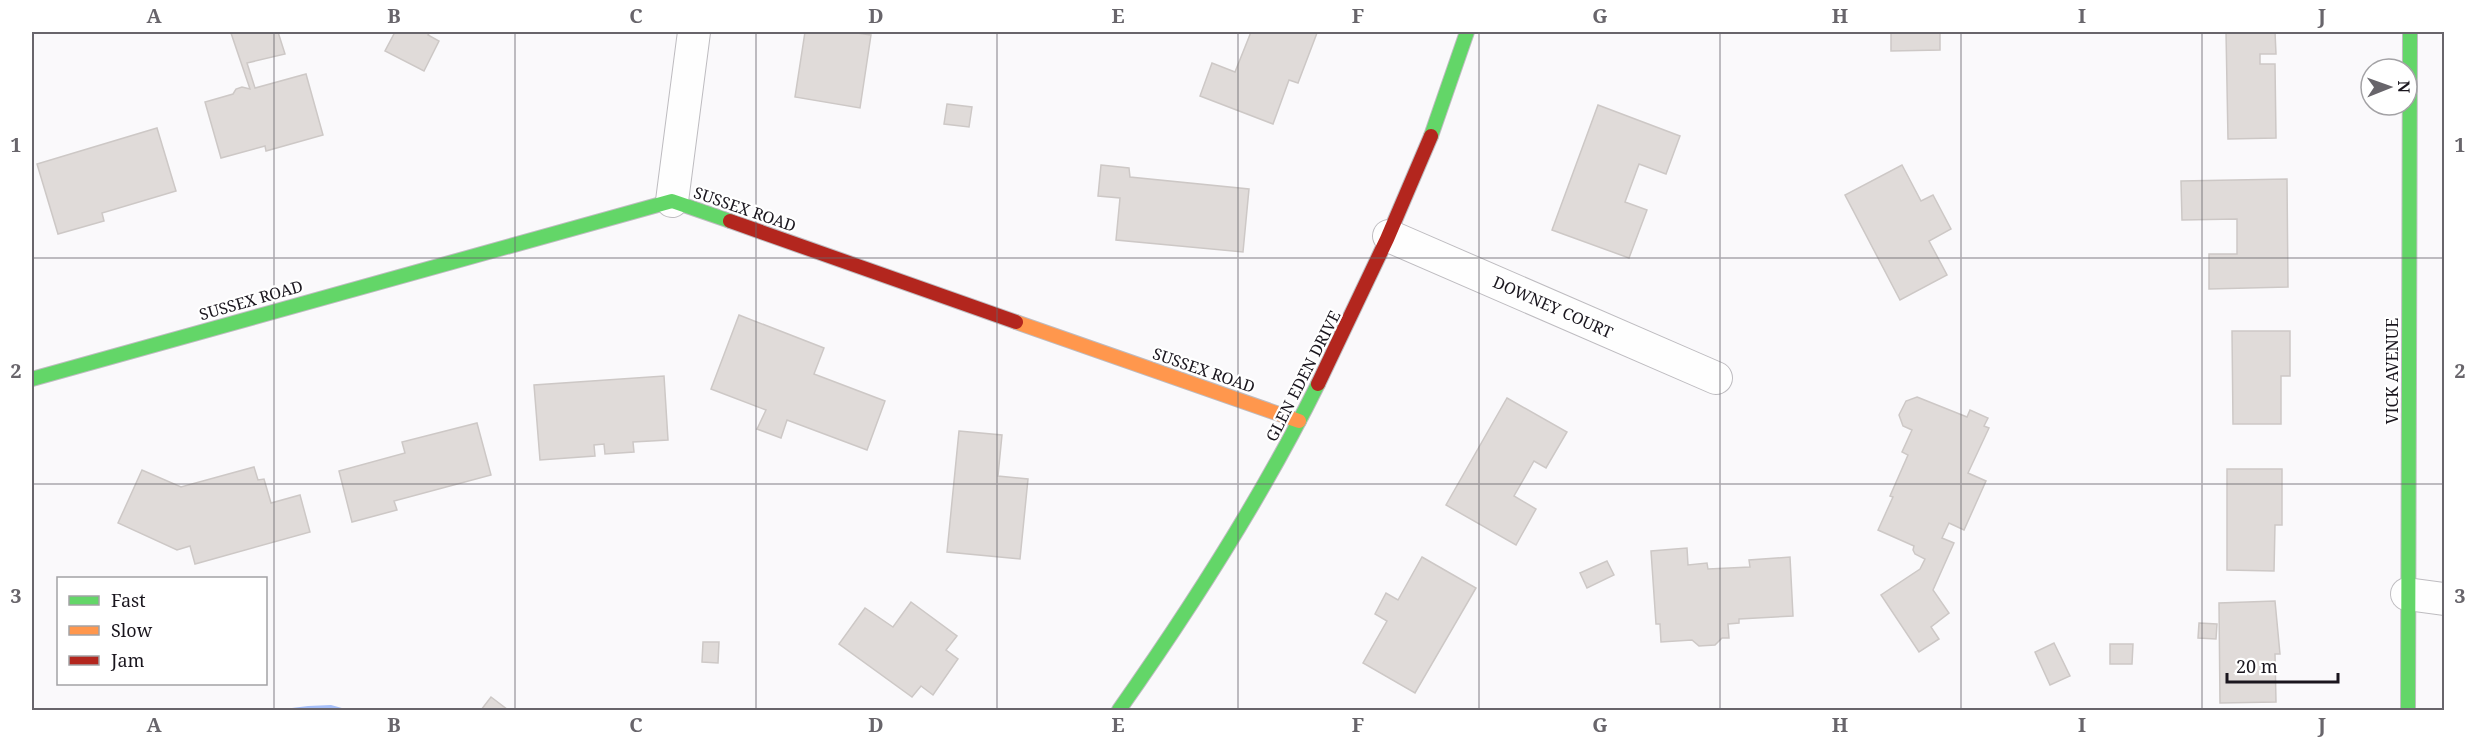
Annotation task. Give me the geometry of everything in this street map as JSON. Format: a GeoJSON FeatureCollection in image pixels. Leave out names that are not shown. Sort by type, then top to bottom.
{"type":"FeatureCollection","features":[{"type":"Feature","properties":{"kind":"street"},"geometry":{"type":"LineString","coordinates":[[672,201],[694,32]]}},
{"type":"Feature","properties":{"kind":"street","name":"GLEN EDEN DRIVE"},"geometry":{"type":"LineString","coordinates":[[1119,711],[1203,588],[1263,489],[1346,330],[1426,151],[1452,82],[1467,32]]}},
{"type":"Feature","properties":{"kind":"street","name":"VICK AVENUE"},"geometry":{"type":"LineString","coordinates":[[2408,711],[2410,32]]}},
{"type":"Feature","properties":{"kind":"street","name":"SUSSEX ROAD"},"geometry":{"type":"LineString","coordinates":[[32,379],[672,201],[1299,421]]}},
{"type":"Feature","properties":{"kind":"street","name":"DOWNEY COURT"},"geometry":{"type":"LineString","coordinates":[[1389,236],[1716,378]]}},
{"type":"Feature","properties":{"kind":"street"},"geometry":{"type":"LineString","coordinates":[[2407,594],[2445,599]]}},
{"type":"Feature","properties":{"kind":"water"},"geometry":{"type":"Polygon","coordinates":[[[331,705],[349,710],[276,710],[308,706],[331,705]]]}},
{"type":"Feature","properties":{"kind":"building"},"geometry":{"type":"Polygon","coordinates":[[[278,32],[285,54],[247,63],[255,88],[306,74],[323,135],[266,151],[265,146],[221,158],[205,102],[233,94],[236,89],[242,87],[250,89],[231,33],[278,32]]]}},
{"type":"Feature","properties":{"kind":"building"},"geometry":{"type":"Polygon","coordinates":[[[395,32],[430,32],[428,35],[439,41],[424,71],[385,51],[395,32]]]}},
{"type":"Feature","properties":{"kind":"building"},"geometry":{"type":"Polygon","coordinates":[[[805,32],[850,32],[871,35],[860,108],[795,97],[805,32]]]}},
{"type":"Feature","properties":{"kind":"building"},"geometry":{"type":"Polygon","coordinates":[[[1251,32],[1317,33],[1298,83],[1289,80],[1273,124],[1200,96],[1212,63],[1235,72],[1251,32]]]}},
{"type":"Feature","properties":{"kind":"building"},"geometry":{"type":"Polygon","coordinates":[[[1891,32],[1940,32],[1940,50],[1891,51],[1891,32]]]}},
{"type":"Feature","properties":{"kind":"building"},"geometry":{"type":"Polygon","coordinates":[[[2226,32],[2275,32],[2276,54],[2260,54],[2260,64],[2275,64],[2276,138],[2228,139],[2226,32]]]}},
{"type":"Feature","properties":{"kind":"building"},"geometry":{"type":"Polygon","coordinates":[[[947,104],[972,107],[969,127],[944,124],[947,104]]]}},
{"type":"Feature","properties":{"kind":"building"},"geometry":{"type":"Polygon","coordinates":[[[1598,105],[1680,136],[1666,174],[1639,164],[1625,202],[1647,210],[1629,258],[1552,230],[1598,105]]]}},
{"type":"Feature","properties":{"kind":"building"},"geometry":{"type":"Polygon","coordinates":[[[157,128],[176,191],[102,213],[104,221],[58,234],[37,164],[157,128]]]}},
{"type":"Feature","properties":{"kind":"building"},"geometry":{"type":"Polygon","coordinates":[[[1101,165],[1129,168],[1130,177],[1249,189],[1243,252],[1116,240],[1120,198],[1098,196],[1101,165]]]}},
{"type":"Feature","properties":{"kind":"building"},"geometry":{"type":"Polygon","coordinates":[[[1902,165],[1921,201],[1933,195],[1951,229],[1929,241],[1947,275],[1900,300],[1845,195],[1902,165]]]}},
{"type":"Feature","properties":{"kind":"building"},"geometry":{"type":"Polygon","coordinates":[[[2287,179],[2288,287],[2209,289],[2209,254],[2237,254],[2237,219],[2182,220],[2181,181],[2287,179]]]}},
{"type":"Feature","properties":{"kind":"building"},"geometry":{"type":"Polygon","coordinates":[[[739,315],[824,348],[814,374],[885,401],[867,450],[787,420],[781,438],[757,429],[766,410],[711,389],[739,315]]]}},
{"type":"Feature","properties":{"kind":"building"},"geometry":{"type":"Polygon","coordinates":[[[2232,331],[2290,331],[2290,376],[2281,376],[2281,424],[2233,424],[2232,331]]]}},
{"type":"Feature","properties":{"kind":"building"},"geometry":{"type":"Polygon","coordinates":[[[664,376],[668,440],[633,442],[634,452],[605,454],[604,444],[594,445],[595,456],[540,460],[534,385],[664,376]]]}},
{"type":"Feature","properties":{"kind":"building"},"geometry":{"type":"Polygon","coordinates":[[[1917,397],[1967,417],[1970,410],[1988,418],[1984,426],[1989,428],[1968,473],[1986,481],[1964,530],[1949,523],[1942,538],[1954,543],[1933,590],[1949,613],[1931,627],[1939,639],[1919,652],[1881,595],[1920,569],[1925,559],[1915,554],[1914,546],[1878,530],[1908,455],[1902,452],[1912,430],[1903,426],[1899,415],[1906,401],[1917,397]]]}},
{"type":"Feature","properties":{"kind":"building"},"geometry":{"type":"Polygon","coordinates":[[[1507,398],[1567,432],[1546,468],[1534,461],[1514,496],[1536,509],[1516,545],[1446,505],[1507,398]]]}},
{"type":"Feature","properties":{"kind":"building"},"geometry":{"type":"Polygon","coordinates":[[[477,423],[491,475],[394,501],[397,510],[352,522],[339,471],[405,453],[402,442],[477,423]]]}},
{"type":"Feature","properties":{"kind":"building"},"geometry":{"type":"Polygon","coordinates":[[[959,431],[1002,435],[998,476],[1028,479],[1020,559],[947,552],[959,431]]]}},
{"type":"Feature","properties":{"kind":"building"},"geometry":{"type":"Polygon","coordinates":[[[254,467],[258,480],[264,479],[271,503],[300,495],[310,532],[195,564],[190,546],[177,550],[118,523],[142,470],[181,487],[254,467]]]}},
{"type":"Feature","properties":{"kind":"building"},"geometry":{"type":"Polygon","coordinates":[[[2227,469],[2282,469],[2282,525],[2275,525],[2274,571],[2227,570],[2227,469]]]}},
{"type":"Feature","properties":{"kind":"building"},"geometry":{"type":"Polygon","coordinates":[[[1687,548],[1688,565],[1707,563],[1708,569],[1750,567],[1749,560],[1790,557],[1793,616],[1739,619],[1739,623],[1728,624],[1729,638],[1722,638],[1715,645],[1699,646],[1692,640],[1661,642],[1660,624],[1656,624],[1651,551],[1687,548]]]}},
{"type":"Feature","properties":{"kind":"building"},"geometry":{"type":"Polygon","coordinates":[[[1422,557],[1476,588],[1415,693],[1363,663],[1387,621],[1375,614],[1386,593],[1398,600],[1422,557]]]}},
{"type":"Feature","properties":{"kind":"building"},"geometry":{"type":"Polygon","coordinates":[[[1607,561],[1614,575],[1587,588],[1580,573],[1607,561]]]}},
{"type":"Feature","properties":{"kind":"building"},"geometry":{"type":"Polygon","coordinates":[[[2275,601],[2280,654],[2275,654],[2276,702],[2220,703],[2219,603],[2275,601]]]}},
{"type":"Feature","properties":{"kind":"building"},"geometry":{"type":"Polygon","coordinates":[[[911,602],[957,636],[946,650],[958,659],[933,695],[921,686],[912,697],[839,644],[865,608],[893,627],[911,602]]]}},
{"type":"Feature","properties":{"kind":"building"},"geometry":{"type":"Polygon","coordinates":[[[2199,623],[2217,624],[2216,639],[2198,638],[2199,623]]]}},
{"type":"Feature","properties":{"kind":"building"},"geometry":{"type":"Polygon","coordinates":[[[703,642],[719,642],[718,663],[702,662],[703,642]]]}},
{"type":"Feature","properties":{"kind":"building"},"geometry":{"type":"Polygon","coordinates":[[[2054,643],[2070,676],[2050,685],[2035,652],[2054,643]]]}},
{"type":"Feature","properties":{"kind":"building"},"geometry":{"type":"Polygon","coordinates":[[[2110,644],[2133,644],[2132,664],[2110,664],[2110,644]]]}},
{"type":"Feature","properties":{"kind":"building"},"geometry":{"type":"Polygon","coordinates":[[[491,697],[508,710],[481,710],[491,697]]]}},
{"type":"Feature","properties":{"kind":"traffic: fast"},"geometry":{"type":"LineString","coordinates":[[1431,136],[1467,32]]}},
{"type":"Feature","properties":{"kind":"traffic: fast"},"geometry":{"type":"LineString","coordinates":[[2408,710],[2410,32]]}},
{"type":"Feature","properties":{"kind":"traffic: fast"},"geometry":{"type":"LineString","coordinates":[[32,379],[672,201],[730,221]]}},
{"type":"Feature","properties":{"kind":"traffic: fast"},"geometry":{"type":"LineString","coordinates":[[1119,710],[1225,551],[1273,469],[1318,384]]}},
{"type":"Feature","properties":{"kind":"traffic: slow"},"geometry":{"type":"LineString","coordinates":[[1016,322],[1299,421]]}},
{"type":"Feature","properties":{"kind":"traffic: jam"},"geometry":{"type":"LineString","coordinates":[[1318,384],[1387,239],[1431,136]]}},
{"type":"Feature","properties":{"kind":"traffic: jam"},"geometry":{"type":"LineString","coordinates":[[730,221],[1016,322]]}}]}
